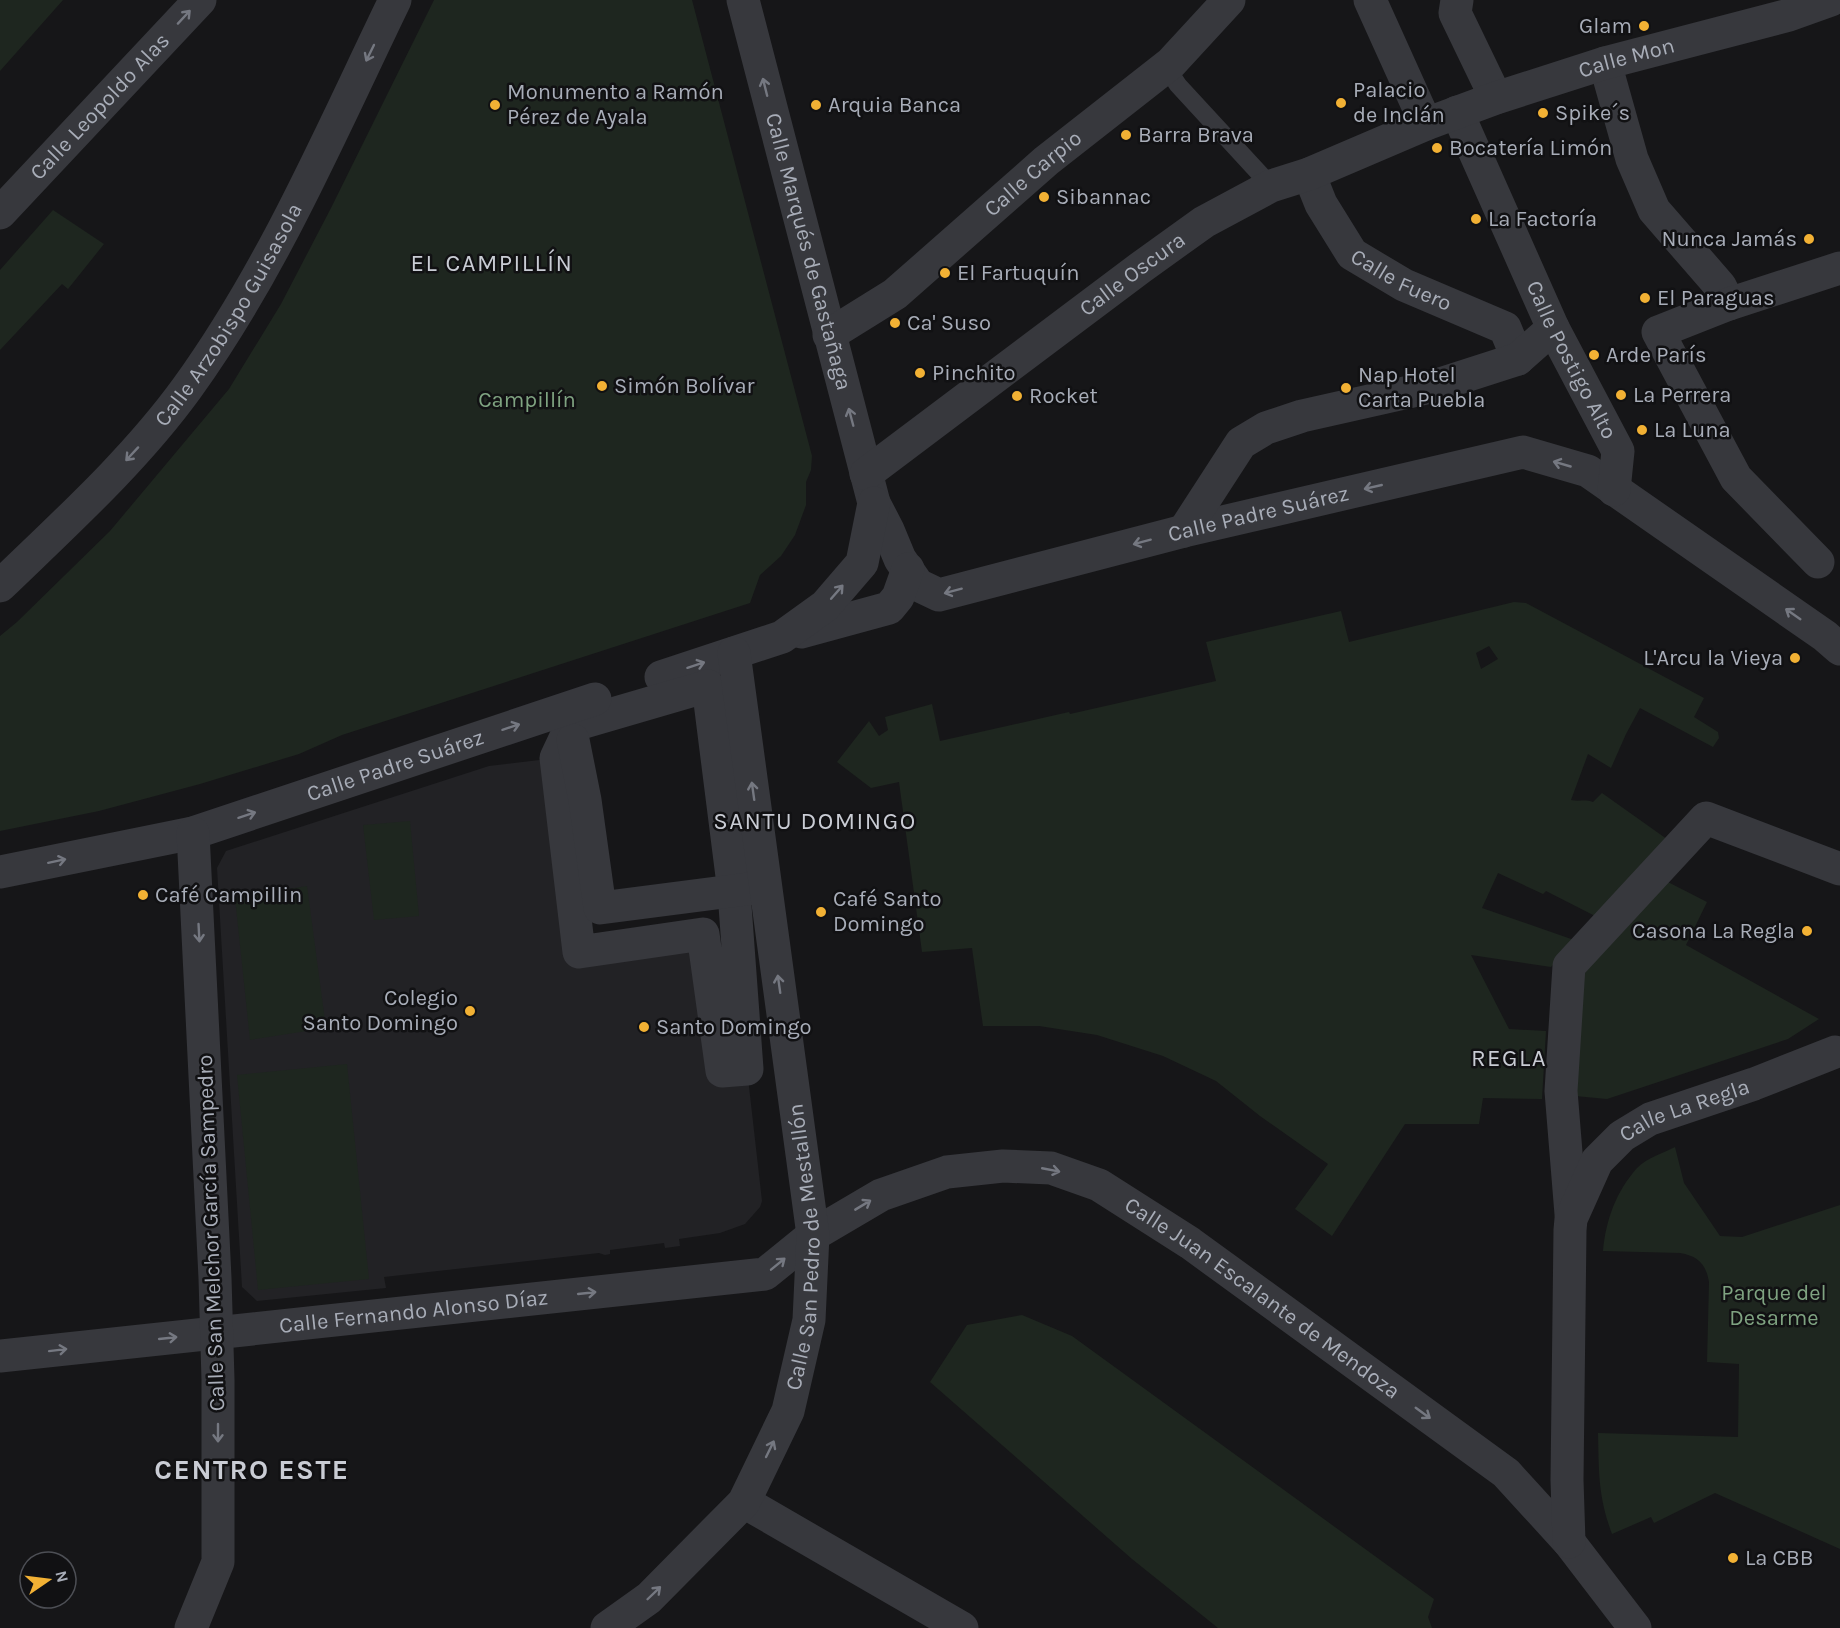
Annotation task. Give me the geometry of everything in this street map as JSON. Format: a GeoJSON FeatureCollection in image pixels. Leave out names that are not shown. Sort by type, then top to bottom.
{"type":"FeatureCollection","features":[{"type":"Feature","properties":{"kind":"street","name":"Calle Leopoldo Alas"},"geometry":{"type":"LineString","coordinates":[[0,213],[200,0]]}},
{"type":"Feature","properties":{"kind":"street","name":"Calle Arzobispo Guisasola"},"geometry":{"type":"LineString","coordinates":[[0,586],[136,450],[187,388],[229,326],[269,257],[395,0]]}},
{"type":"Feature","properties":{"kind":"street","name":"Calle Marqués de Gastañaga"},"geometry":{"type":"LineString","coordinates":[[743,0],[870,489]]}},
{"type":"Feature","properties":{"kind":"street","name":"Calle Carpio"},"geometry":{"type":"LineString","coordinates":[[829,335],[895,294],[1046,162],[1166,67],[1229,0]]}},
{"type":"Feature","properties":{"kind":"street"},"geometry":{"type":"LineString","coordinates":[[1370,0],[1426,124]]}},
{"type":"Feature","properties":{"kind":"street"},"geometry":{"type":"LineString","coordinates":[[1457,0],[1455,13],[1496,98]]}},
{"type":"Feature","properties":{"kind":"street","name":"Calle Mon"},"geometry":{"type":"LineString","coordinates":[[1426,124],[1496,98],[1605,63],[1788,8],[1831,0]]}},
{"type":"Feature","properties":{"kind":"street"},"geometry":{"type":"LineString","coordinates":[[1605,63],[1632,159],[1654,210],[1720,286],[1729,304]]}},
{"type":"Feature","properties":{"kind":"street","name":"Calle Postigo Alto"},"geometry":{"type":"LineString","coordinates":[[1457,112],[1553,328],[1618,451],[1614,489]]}},
{"type":"Feature","properties":{"kind":"street","name":"Calle Oscura"},"geometry":{"type":"LineString","coordinates":[[870,489],[1140,268],[1204,222],[1271,186],[1309,174],[1426,124]]}},
{"type":"Feature","properties":{"kind":"street","name":"Calle Fuero"},"geometry":{"type":"LineString","coordinates":[[1309,174],[1321,204],[1352,254],[1404,285],[1505,328],[1518,359]]}},
{"type":"Feature","properties":{"kind":"street"},"geometry":{"type":"LineString","coordinates":[[1818,562],[1736,478],[1658,332],[1729,304],[1840,268]]}},
{"type":"Feature","properties":{"kind":"street"},"geometry":{"type":"LineString","coordinates":[[1184,531],[1241,443],[1266,428],[1302,416],[1431,387],[1518,359],[1553,328]]}},
{"type":"Feature","properties":{"kind":"street","name":"Calle Padre Suárez"},"geometry":{"type":"LineString","coordinates":[[870,489],[900,559],[918,585],[939,595],[1184,531],[1522,453],[1588,471],[1614,489]]}},
{"type":"Feature","properties":{"kind":"street","name":"Calle Padre Suárez"},"geometry":{"type":"LineString","coordinates":[[782,637],[825,606],[862,563],[870,489]]}},
{"type":"Feature","properties":{"kind":"street"},"geometry":{"type":"LineString","coordinates":[[1614,489],[1835,640]]}},
{"type":"Feature","properties":{"kind":"street","name":"Calle Padre Suárez"},"geometry":{"type":"LineString","coordinates":[[0,872],[193,833],[569,717],[734,653],[782,637],[889,608],[898,597],[908,569]]}},
{"type":"Feature","properties":{"kind":"street","name":"Calle San Pedro de Mestallón"},"geometry":{"type":"LineString","coordinates":[[608,1628],[649,1598],[744,1502],[788,1411],[809,1320],[813,1235],[734,653]]}},
{"type":"Feature","properties":{"kind":"street"},"geometry":{"type":"LineString","coordinates":[[708,686],[734,891],[747,1069],[722,1071],[703,934],[579,952],[556,758],[569,717],[708,686]]}},
{"type":"Feature","properties":{"kind":"street"},"geometry":{"type":"LineString","coordinates":[[569,717],[585,800],[600,908],[766,886]]}},
{"type":"Feature","properties":{"kind":"street","name":"Calle La Regla"},"geometry":{"type":"LineString","coordinates":[[1569,1542],[1566,1480],[1571,1219],[1561,1091],[1569,966],[1706,818],[1840,869]]}},
{"type":"Feature","properties":{"kind":"street","name":"Calle San Melchor García Sampedro"},"geometry":{"type":"LineString","coordinates":[[191,1628],[218,1562],[216,1333],[193,833]]}},
{"type":"Feature","properties":{"kind":"street","name":"Calle La Regla"},"geometry":{"type":"LineString","coordinates":[[1571,1219],[1597,1161],[1622,1136],[1650,1119],[1754,1084],[1838,1051]]}},
{"type":"Feature","properties":{"kind":"street","name":"Calle Juan Escalante de Mendoza"},"geometry":{"type":"LineString","coordinates":[[813,1235],[881,1195],[947,1172],[1003,1166],[1051,1168],[1099,1185],[1190,1243],[1506,1473],[1569,1542],[1635,1628]]}},
{"type":"Feature","properties":{"kind":"street","name":"Calle Fernando Alonso Díaz"},"geometry":{"type":"LineString","coordinates":[[0,1356],[765,1274],[813,1235]]}},
{"type":"Feature","properties":{"kind":"street"},"geometry":{"type":"LineString","coordinates":[[744,1502],[962,1628]]}},
{"type":"Feature","properties":{"kind":"lane"},"geometry":{"type":"LineString","coordinates":[[1166,67],[1178,85],[1271,186]]}},
{"type":"Feature","properties":{"kind":"shaded area","name":"Colegio Santo Domingo"},"geometry":{"type":"Polygon","coordinates":[[[556,758],[579,952],[703,934],[747,1069],[762,1201],[760,1207],[745,1224],[720,1233],[679,1239],[680,1246],[665,1248],[664,1243],[610,1250],[610,1254],[605,1255],[599,1253],[384,1277],[386,1288],[257,1301],[242,1287],[217,868],[226,851],[489,766],[556,758]]]}},
{"type":"Feature","properties":{"kind":"green space"},"geometry":{"type":"Polygon","coordinates":[[[0,0],[63,0],[0,71],[0,0]]]}},
{"type":"Feature","properties":{"kind":"green space","name":"Campillín"},"geometry":{"type":"Polygon","coordinates":[[[434,0],[692,0],[812,456],[811,470],[806,482],[806,505],[795,535],[781,556],[760,575],[750,603],[342,735],[299,754],[99,811],[0,831],[0,636],[110,531],[229,389],[281,304],[434,0]]]}},
{"type":"Feature","properties":{"kind":"green space"},"geometry":{"type":"Polygon","coordinates":[[[53,210],[104,244],[68,289],[62,284],[0,350],[0,270],[53,210]]]}},
{"type":"Feature","properties":{"kind":"green space"},"geometry":{"type":"Polygon","coordinates":[[[1514,602],[1526,603],[1704,698],[1694,717],[1718,732],[1719,738],[1713,747],[1640,708],[1611,768],[1588,754],[1571,800],[1593,802],[1602,793],[1671,842],[1597,917],[1546,891],[1543,894],[1498,873],[1482,908],[1574,940],[1551,967],[1471,955],[1509,1029],[1546,1031],[1542,1099],[1483,1098],[1479,1124],[1405,1124],[1332,1236],[1295,1209],[1328,1164],[1260,1116],[1216,1081],[1163,1056],[1097,1035],[1039,1026],[983,1026],[972,948],[922,952],[899,782],[871,788],[837,762],[869,721],[879,736],[888,730],[885,717],[932,704],[940,741],[1216,681],[1206,642],[1341,611],[1349,642],[1514,602]],[[1489,646],[1476,653],[1481,669],[1498,659],[1489,646]]]}},
{"type":"Feature","properties":{"kind":"green space"},"geometry":{"type":"Polygon","coordinates":[[[410,821],[419,916],[374,920],[363,825],[410,821]]]}},
{"type":"Feature","properties":{"kind":"green space"},"geometry":{"type":"Polygon","coordinates":[[[1666,881],[1707,902],[1686,945],[1819,1019],[1788,1039],[1607,1099],[1575,1096],[1580,981],[1605,941],[1666,881]]]}},
{"type":"Feature","properties":{"kind":"green space"},"geometry":{"type":"Polygon","coordinates":[[[307,886],[326,1028],[250,1040],[235,898],[307,886]]]}},
{"type":"Feature","properties":{"kind":"green space"},"geometry":{"type":"Polygon","coordinates":[[[347,1064],[369,1279],[258,1290],[237,1075],[347,1064]]]}},
{"type":"Feature","properties":{"kind":"green space","name":"Parque del Desarme"},"geometry":{"type":"Polygon","coordinates":[[[1675,1147],[1684,1183],[1720,1236],[1742,1237],[1840,1205],[1840,1549],[1715,1493],[1654,1523],[1651,1517],[1612,1534],[1602,1496],[1598,1433],[1738,1437],[1739,1364],[1707,1362],[1709,1282],[1706,1270],[1692,1256],[1680,1253],[1603,1251],[1613,1206],[1623,1187],[1645,1161],[1675,1147]]]}},
{"type":"Feature","properties":{"kind":"green space"},"geometry":{"type":"Polygon","coordinates":[[[1022,1315],[1072,1336],[1434,1599],[1428,1617],[1432,1628],[1218,1628],[1132,1559],[930,1382],[967,1325],[1022,1315]]]}},
{"type":"Feature","properties":{"kind":"place","name":"Glam"},"geometry":{"type":"Point","coordinates":[1644,26]}},
{"type":"Feature","properties":{"kind":"place","name":"Palacio de Inclán"},"geometry":{"type":"Point","coordinates":[1341,103]}},
{"type":"Feature","properties":{"kind":"place","name":"Monumento a Ramón Pérez de Ayala"},"geometry":{"type":"Point","coordinates":[495,105]}},
{"type":"Feature","properties":{"kind":"place","name":"Arquia Banca"},"geometry":{"type":"Point","coordinates":[816,105]}},
{"type":"Feature","properties":{"kind":"place","name":"Spike´s"},"geometry":{"type":"Point","coordinates":[1543,113]}},
{"type":"Feature","properties":{"kind":"place","name":"Barra Brava"},"geometry":{"type":"Point","coordinates":[1126,135]}},
{"type":"Feature","properties":{"kind":"place","name":"Bocatería Limón"},"geometry":{"type":"Point","coordinates":[1437,148]}},
{"type":"Feature","properties":{"kind":"place","name":"Sibannac"},"geometry":{"type":"Point","coordinates":[1044,197]}},
{"type":"Feature","properties":{"kind":"place","name":"La Factoría"},"geometry":{"type":"Point","coordinates":[1476,219]}},
{"type":"Feature","properties":{"kind":"place","name":"Nunca Jamás"},"geometry":{"type":"Point","coordinates":[1809,239]}},
{"type":"Feature","properties":{"kind":"place","name":"El Fartuquín"},"geometry":{"type":"Point","coordinates":[945,273]}},
{"type":"Feature","properties":{"kind":"place","name":"El Paraguas"},"geometry":{"type":"Point","coordinates":[1645,298]}},
{"type":"Feature","properties":{"kind":"place","name":"Ca' Suso"},"geometry":{"type":"Point","coordinates":[895,323]}},
{"type":"Feature","properties":{"kind":"place","name":"Arde París"},"geometry":{"type":"Point","coordinates":[1594,355]}},
{"type":"Feature","properties":{"kind":"place","name":"Pinchito"},"geometry":{"type":"Point","coordinates":[920,373]}},
{"type":"Feature","properties":{"kind":"place","name":"Simón Bolívar"},"geometry":{"type":"Point","coordinates":[602,386]}},
{"type":"Feature","properties":{"kind":"place","name":"Nap Hotel Carta Puebla"},"geometry":{"type":"Point","coordinates":[1346,388]}},
{"type":"Feature","properties":{"kind":"place","name":"La Perrera"},"geometry":{"type":"Point","coordinates":[1621,395]}},
{"type":"Feature","properties":{"kind":"place","name":"Rocket"},"geometry":{"type":"Point","coordinates":[1017,396]}},
{"type":"Feature","properties":{"kind":"place","name":"La Luna"},"geometry":{"type":"Point","coordinates":[1642,430]}},
{"type":"Feature","properties":{"kind":"place","name":"L'Arcu la Vieya"},"geometry":{"type":"Point","coordinates":[1795,658]}},
{"type":"Feature","properties":{"kind":"place","name":"Café Campillin"},"geometry":{"type":"Point","coordinates":[143,895]}},
{"type":"Feature","properties":{"kind":"place","name":"Café Santo Domingo"},"geometry":{"type":"Point","coordinates":[821,912]}},
{"type":"Feature","properties":{"kind":"place","name":"Casona La Regla"},"geometry":{"type":"Point","coordinates":[1807,931]}},
{"type":"Feature","properties":{"kind":"place","name":"Colegio Santo Domingo"},"geometry":{"type":"Point","coordinates":[470,1011]}},
{"type":"Feature","properties":{"kind":"place","name":"Santo Domingo"},"geometry":{"type":"Point","coordinates":[644,1027]}},
{"type":"Feature","properties":{"kind":"place","name":"La CBB"},"geometry":{"type":"Point","coordinates":[1733,1558]}},
{"type":"Feature","properties":{"kind":"district","name":"EL CAMPILLÍN"},"geometry":{"type":"Point","coordinates":[492,263]}},
{"type":"Feature","properties":{"kind":"district","name":"SANTU DOMINGO"},"geometry":{"type":"Point","coordinates":[815,821]}},
{"type":"Feature","properties":{"kind":"district","name":"REGLA"},"geometry":{"type":"Point","coordinates":[1509,1058]}},
{"type":"Feature","properties":{"kind":"district","name":"CENTRO ESTE"},"geometry":{"type":"Point","coordinates":[252,1469]}}]}
